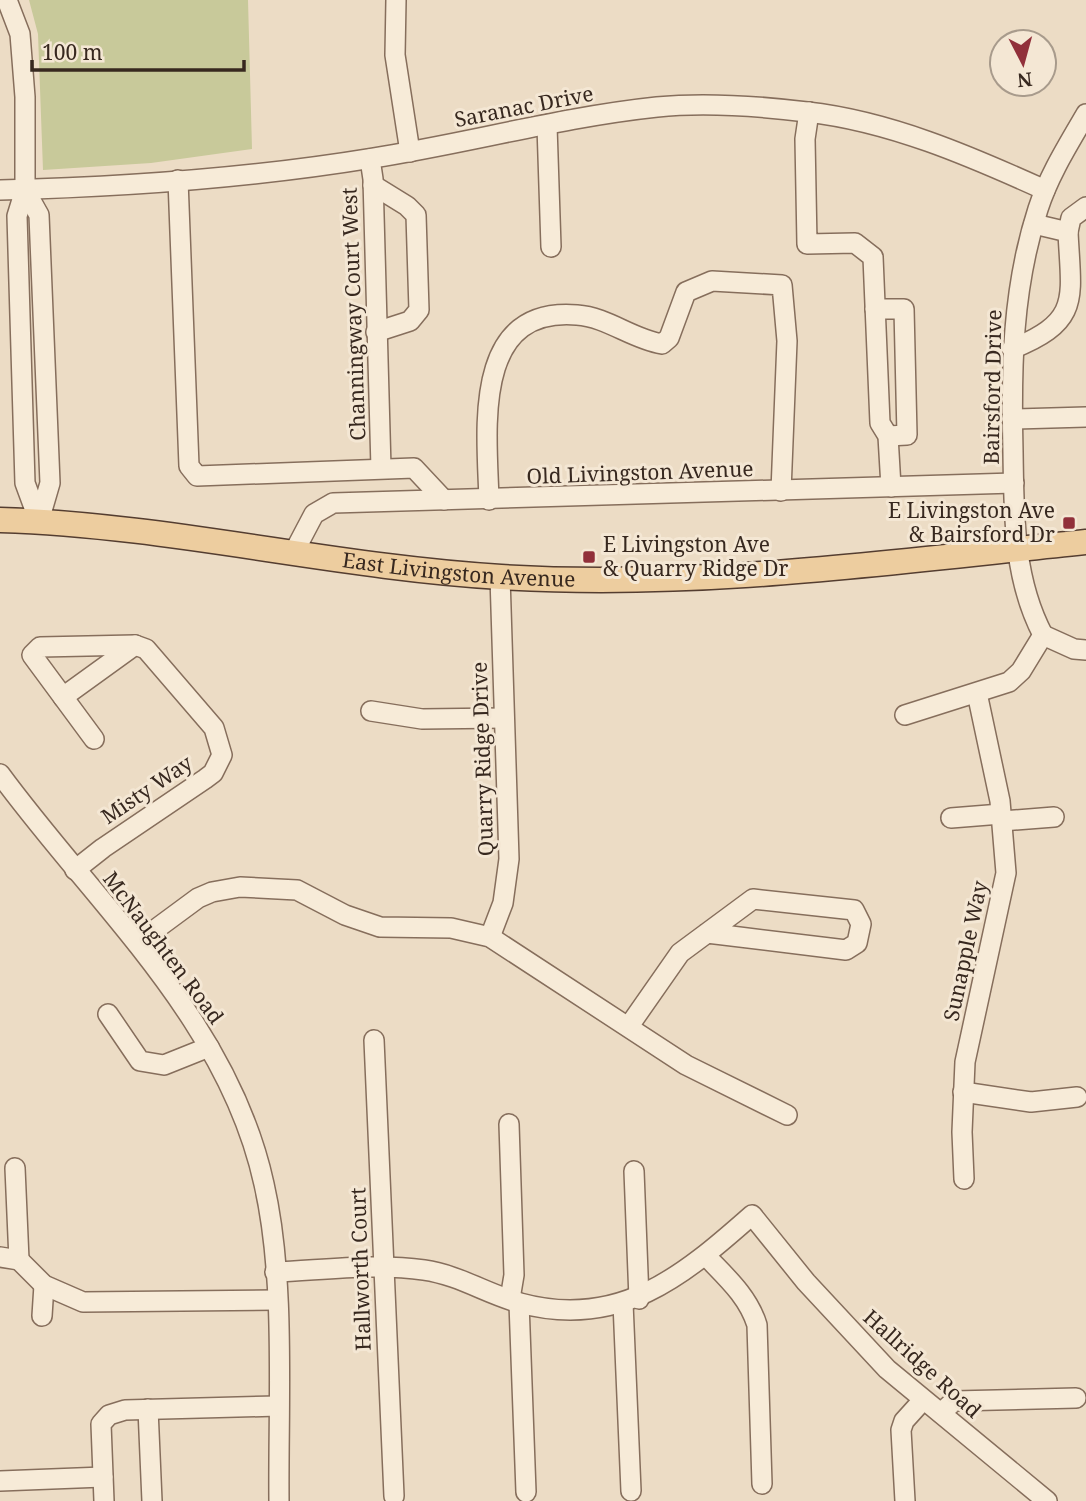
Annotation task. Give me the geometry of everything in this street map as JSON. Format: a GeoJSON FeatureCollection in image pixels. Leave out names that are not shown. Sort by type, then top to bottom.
{"type":"FeatureCollection","features":[{"type":"Feature","properties":{"kind":"main road","name":"East Livingston Avenue"},"geometry":{"type":"LineString","coordinates":[[0,520],[122,528],[403,568],[500,577],[596,581],[744,577],[1086,542]]}},
{"type":"Feature","properties":{"kind":"street"},"geometry":{"type":"LineString","coordinates":[[6,0],[20,34],[25,97],[25,190],[39,215],[50,469],[50,483],[39,521]]}},
{"type":"Feature","properties":{"kind":"street"},"geometry":{"type":"LineString","coordinates":[[396,0],[395,55],[410,152]]}},
{"type":"Feature","properties":{"kind":"street","name":"Saranac Drive"},"geometry":{"type":"LineString","coordinates":[[0,190],[178,180],[370,159],[547,126],[681,106],[809,112],[869,124],[976,159],[1045,190]]}},
{"type":"Feature","properties":{"kind":"street"},"geometry":{"type":"LineString","coordinates":[[809,112],[805,139],[807,244],[855,243],[873,257],[880,423],[888,436],[891,487]]}},
{"type":"Feature","properties":{"kind":"street","name":"Bairsford Drive"},"geometry":{"type":"LineString","coordinates":[[1043,635],[1028,602],[1016,549],[1013,349],[1020,277],[1034,225],[1045,190],[1086,114]]}},
{"type":"Feature","properties":{"kind":"street"},"geometry":{"type":"LineString","coordinates":[[547,126],[551,247]]}},
{"type":"Feature","properties":{"kind":"street","name":"Channingway Court West"},"geometry":{"type":"LineString","coordinates":[[370,159],[381,468]]}},
{"type":"Feature","properties":{"kind":"street"},"geometry":{"type":"LineString","coordinates":[[178,180],[186,449],[189,466],[197,476],[414,468],[444,500]]}},
{"type":"Feature","properties":{"kind":"street"},"geometry":{"type":"LineString","coordinates":[[373,185],[407,205],[416,215],[419,310],[410,321],[376,332]]}},
{"type":"Feature","properties":{"kind":"street"},"geometry":{"type":"LineString","coordinates":[[1013,349],[1042,338],[1063,318],[1071,298],[1068,232],[1071,218],[1086,207]]}},
{"type":"Feature","properties":{"kind":"street"},"geometry":{"type":"LineString","coordinates":[[1034,225],[1068,232]]}},
{"type":"Feature","properties":{"kind":"street"},"geometry":{"type":"LineString","coordinates":[[489,500],[490,387],[500,353],[514,332],[532,321],[555,314],[579,314],[648,342],[662,344],[669,338],[686,292],[712,281],[782,285],[787,354],[781,491]]}},
{"type":"Feature","properties":{"kind":"street"},"geometry":{"type":"LineString","coordinates":[[876,309],[904,309],[907,435],[888,436]]}},
{"type":"Feature","properties":{"kind":"street"},"geometry":{"type":"LineString","coordinates":[[1013,419],[1086,417]]}},
{"type":"Feature","properties":{"kind":"street","name":"Old Livingston Avenue"},"geometry":{"type":"LineString","coordinates":[[294,552],[314,514],[326,505],[1014,483]]}},
{"type":"Feature","properties":{"kind":"street","name":"Quarry Ridge Drive"},"geometry":{"type":"LineString","coordinates":[[490,937],[508,881],[500,577]]}},
{"type":"Feature","properties":{"kind":"street"},"geometry":{"type":"LineString","coordinates":[[905,715],[1009,682],[1021,671],[1043,635],[1074,649],[1086,650]]}},
{"type":"Feature","properties":{"kind":"street"},"geometry":{"type":"LineString","coordinates":[[94,739],[32,655],[40,647],[135,645]]}},
{"type":"Feature","properties":{"kind":"street"},"geometry":{"type":"LineString","coordinates":[[63,697],[135,645]]}},
{"type":"Feature","properties":{"kind":"street","name":"Misty Way"},"geometry":{"type":"LineString","coordinates":[[75,870],[213,773],[222,755],[214,728],[156,657],[135,645]]}},
{"type":"Feature","properties":{"kind":"street","name":"Sunapple Way"},"geometry":{"type":"LineString","coordinates":[[964,1179],[965,1062],[1005,890],[995,768],[977,693]]}},
{"type":"Feature","properties":{"kind":"street"},"geometry":{"type":"LineString","coordinates":[[371,711],[422,719],[504,718]]}},
{"type":"Feature","properties":{"kind":"street","name":"McNaughten Road"},"geometry":{"type":"LineString","coordinates":[[0,774],[173,990],[209,1047],[239,1105],[256,1153],[270,1218],[276,1300],[279,1501]]}},
{"type":"Feature","properties":{"kind":"street"},"geometry":{"type":"LineString","coordinates":[[951,818],[1054,817]]}},
{"type":"Feature","properties":{"kind":"street"},"geometry":{"type":"LineString","coordinates":[[137,943],[187,905],[212,892],[275,887],[297,890],[345,915],[380,927],[450,928],[490,937],[686,1065],[787,1115]]}},
{"type":"Feature","properties":{"kind":"street"},"geometry":{"type":"LineString","coordinates":[[629,1027],[680,954],[707,933],[753,899],[854,910],[861,924],[857,943],[846,950],[707,933]]}},
{"type":"Feature","properties":{"kind":"street"},"geometry":{"type":"LineString","coordinates":[[108,1014],[140,1060],[164,1065],[209,1047]]}},
{"type":"Feature","properties":{"kind":"street","name":"Hallworth Court"},"geometry":{"type":"LineString","coordinates":[[374,1040],[394,1496]]}},
{"type":"Feature","properties":{"kind":"street"},"geometry":{"type":"LineString","coordinates":[[963,1092],[1031,1102],[1077,1097]]}},
{"type":"Feature","properties":{"kind":"street"},"geometry":{"type":"LineString","coordinates":[[509,1124],[514,1301],[526,1492]]}},
{"type":"Feature","properties":{"kind":"street"},"geometry":{"type":"LineString","coordinates":[[15,1168],[9,1258],[44,1285],[71,1299],[94,1303],[276,1300]]}},
{"type":"Feature","properties":{"kind":"street"},"geometry":{"type":"LineString","coordinates":[[631,1491],[634,1171]]}},
{"type":"Feature","properties":{"kind":"street","name":"Hallridge Road"},"geometry":{"type":"LineString","coordinates":[[706,1256],[752,1215],[844,1325],[923,1401],[1047,1501]]}},
{"type":"Feature","properties":{"kind":"street"},"geometry":{"type":"LineString","coordinates":[[275,1272],[404,1267],[478,1285],[514,1301],[564,1310],[631,1301],[686,1271],[706,1256],[752,1308],[757,1325],[762,1485]]}},
{"type":"Feature","properties":{"kind":"street"},"geometry":{"type":"LineString","coordinates":[[42,1315],[44,1285]]}},
{"type":"Feature","properties":{"kind":"street"},"geometry":{"type":"LineString","coordinates":[[941,1413],[954,1401],[1076,1398]]}},
{"type":"Feature","properties":{"kind":"street"},"geometry":{"type":"LineString","coordinates":[[905,1501],[901,1430],[904,1421],[923,1401]]}},
{"type":"Feature","properties":{"kind":"street"},"geometry":{"type":"LineString","coordinates":[[104,1501],[101,1424],[108,1415],[125,1410],[278,1406]]}},
{"type":"Feature","properties":{"kind":"street"},"geometry":{"type":"LineString","coordinates":[[148,1409],[152,1501]]}},
{"type":"Feature","properties":{"kind":"street"},"geometry":{"type":"LineString","coordinates":[[0,1481],[103,1477]]}},
{"type":"Feature","properties":{"kind":"green space"},"geometry":{"type":"Polygon","coordinates":[[[29,0],[248,0],[252,149],[151,163],[43,170],[38,34],[29,0]]]}},
{"type":"Feature","properties":{"kind":"place","name":"E Livingston Ave & Bairsford Dr"},"geometry":{"type":"Point","coordinates":[1069,523]}},
{"type":"Feature","properties":{"kind":"place","name":"E Livingston Ave & Quarry Ridge Dr"},"geometry":{"type":"Point","coordinates":[589,557]}}]}
